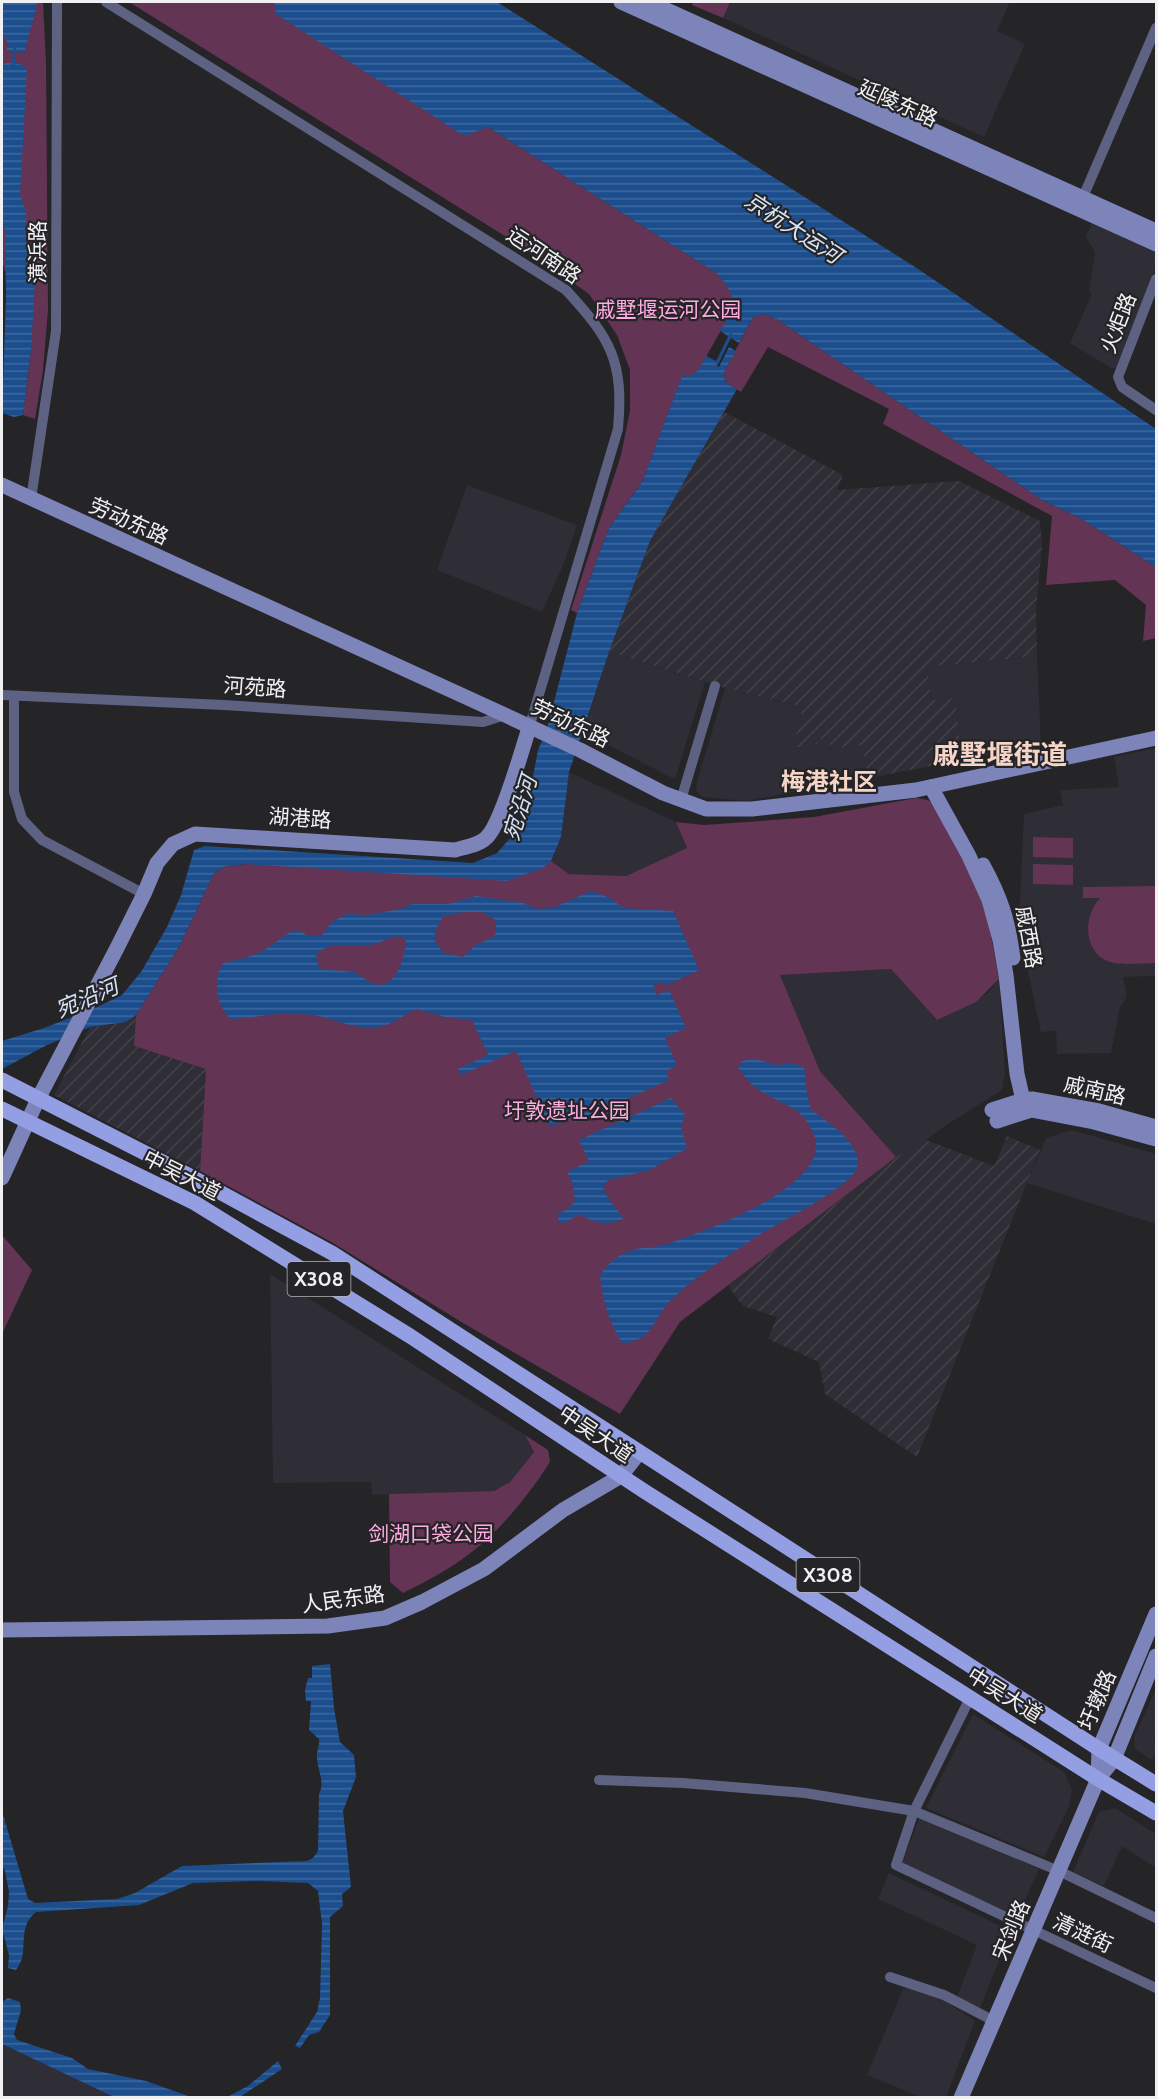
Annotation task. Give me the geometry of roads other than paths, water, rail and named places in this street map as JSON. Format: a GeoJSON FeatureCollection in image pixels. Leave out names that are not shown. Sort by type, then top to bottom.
{"type":"FeatureCollection","features":[{"type":"Feature","properties":{"kind":"main road","name":"中吴大道"},"geometry":{"type":"LineString","coordinates":[[2,1080],[190,1176],[332,1253],[639,1453],[1156,1784]]}},
{"type":"Feature","properties":{"kind":"main road","name":"中吴大道"},"geometry":{"type":"LineString","coordinates":[[2,1109],[195,1203],[410,1336],[621,1476],[1156,1814]]}},
{"type":"Feature","properties":{"kind":"street","name":"潢浜路"},"geometry":{"type":"LineString","coordinates":[[31,500],[56,331],[57,2]]}},
{"type":"Feature","properties":{"kind":"street","name":"运河南路"},"geometry":{"type":"LineString","coordinates":[[106,2],[566,290],[594,320],[610,348],[618,370],[621,404],[618,429],[536,730]]}},
{"type":"Feature","properties":{"kind":"street","name":"延陵东路"},"geometry":{"type":"LineString","coordinates":[[621,2],[675,12]]}},
{"type":"Feature","properties":{"kind":"street","name":"延陵东路"},"geometry":{"type":"LineString","coordinates":[[649,2],[675,12],[1080,203],[1156,244]]}},
{"type":"Feature","properties":{"kind":"street"},"geometry":{"type":"LineString","coordinates":[[1080,203],[1156,28]]}},
{"type":"Feature","properties":{"kind":"street","name":"延陵东路"},"geometry":{"type":"LineString","coordinates":[[1080,203],[1156,231]]}},
{"type":"Feature","properties":{"kind":"street","name":"火炬路"},"geometry":{"type":"LineString","coordinates":[[1156,279],[1118,377],[1118,382],[1122,387],[1156,410]]}},
{"type":"Feature","properties":{"kind":"street","name":"劳动东路"},"geometry":{"type":"LineString","coordinates":[[2,485],[505,715],[580,750],[663,793],[706,809],[752,809],[935,786],[1156,738]]}},
{"type":"Feature","properties":{"kind":"street"},"geometry":{"type":"LineString","coordinates":[[681,800],[715,686]]}},
{"type":"Feature","properties":{"kind":"street","name":"河苑路"},"geometry":{"type":"LineString","coordinates":[[2,695],[227,705],[483,722],[505,715]]}},
{"type":"Feature","properties":{"kind":"street"},"geometry":{"type":"LineString","coordinates":[[14,696],[14,792],[22,819],[42,840],[144,894]]}},
{"type":"Feature","properties":{"kind":"street","name":"湖港路"},"geometry":{"type":"LineString","coordinates":[[38,1099],[144,894],[157,863],[173,844],[195,834],[226,834],[455,850],[473,845],[486,838],[497,824],[536,730]]}},
{"type":"Feature","properties":{"kind":"street","name":"戚西路"},"geometry":{"type":"LineString","coordinates":[[935,786],[989,900],[1000,940],[1006,975],[1016,1065],[1029,1103]]}},
{"type":"Feature","properties":{"kind":"street"},"geometry":{"type":"LineString","coordinates":[[2,1179],[38,1099]]}},
{"type":"Feature","properties":{"kind":"street","name":"戚南路"},"geometry":{"type":"LineString","coordinates":[[1029,1103],[1156,1139]]}},
{"type":"Feature","properties":{"kind":"street","name":"戚南路"},"geometry":{"type":"LineString","coordinates":[[994,1115],[1029,1103],[1099,1111],[1156,1127]]}},
{"type":"Feature","properties":{"kind":"street","name":"人民东路"},"geometry":{"type":"LineString","coordinates":[[2,1630],[328,1626],[385,1618],[422,1602],[484,1569],[563,1510],[621,1476],[639,1453]]}},
{"type":"Feature","properties":{"kind":"street","name":"圩墩路"},"geometry":{"type":"LineString","coordinates":[[1098,1779],[1099,1749],[1156,1614]]}},
{"type":"Feature","properties":{"kind":"street","name":"圩墩路"},"geometry":{"type":"LineString","coordinates":[[1098,1779],[1114,1759],[1156,1656]]}},
{"type":"Feature","properties":{"kind":"street"},"geometry":{"type":"LineString","coordinates":[[914,1811],[970,1698]]}},
{"type":"Feature","properties":{"kind":"street","name":"宋剑路"},"geometry":{"type":"LineString","coordinates":[[961,2097],[1098,1779]]}},
{"type":"Feature","properties":{"kind":"street"},"geometry":{"type":"LineString","coordinates":[[599,1780],[805,1793],[914,1811],[1059,1871],[1156,1918]]}},
{"type":"Feature","properties":{"kind":"street","name":"清涟街"},"geometry":{"type":"LineString","coordinates":[[914,1811],[896,1865],[1156,1988]]}},
{"type":"Feature","properties":{"kind":"street"},"geometry":{"type":"LineString","coordinates":[[890,1977],[944,1995],[994,2021]]}},
{"type":"Feature","properties":{"kind":"water"},"geometry":{"type":"Polygon","coordinates":[[[2,2],[37,2],[24,53],[7,51],[7,41],[2,32],[2,2]]]}},
{"type":"Feature","properties":{"kind":"water","name":"京杭大运河"},"geometry":{"type":"Polygon","coordinates":[[[274,2],[497,2],[915,267],[1156,429],[1156,567],[1080,518],[1042,500],[778,320],[764,314],[753,317],[739,343],[720,331],[730,314],[733,301],[728,289],[716,273],[488,127],[464,136],[276,14],[274,2]]]}},
{"type":"Feature","properties":{"kind":"water"},"geometry":{"type":"Polygon","coordinates":[[[6,63],[21,64],[27,69],[20,194],[26,214],[27,251],[36,264],[31,350],[23,415],[14,417],[2,413],[6,296],[5,230],[2,220],[2,66],[6,63]]]}},
{"type":"Feature","properties":{"kind":"water"},"geometry":{"type":"Polygon","coordinates":[[[729,347],[736,351],[725,370],[724,378],[729,385],[737,389],[650,541],[609,652],[569,772],[561,837],[551,861],[543,868],[507,881],[246,864],[226,866],[214,873],[179,947],[136,1015],[126,1022],[90,1027],[47,1045],[2,1069],[2,1041],[44,1028],[122,995],[141,972],[167,927],[181,895],[194,850],[205,846],[473,863],[497,853],[519,828],[529,797],[538,750],[547,729],[577,613],[609,528],[642,482],[682,376],[694,373],[706,356],[718,362],[719,367],[729,347]]]}},
{"type":"Feature","properties":{"kind":"water"},"geometry":{"type":"Polygon","coordinates":[[[591,891],[610,898],[623,908],[673,911],[699,970],[665,986],[663,981],[653,986],[657,995],[669,990],[686,1028],[665,1038],[677,1066],[666,1071],[669,1080],[575,1122],[573,1117],[550,1127],[516,1051],[461,1075],[458,1069],[488,1055],[472,1020],[445,1017],[416,1009],[391,1023],[367,1028],[307,1014],[279,1014],[231,1019],[219,1000],[217,984],[223,963],[259,953],[285,935],[297,930],[307,935],[322,935],[332,922],[347,914],[367,915],[401,909],[411,904],[448,904],[476,896],[523,903],[538,909],[555,907],[591,891]],[[464,912],[443,916],[435,932],[435,941],[443,953],[463,957],[476,945],[495,936],[496,920],[482,912],[464,912]],[[395,936],[367,946],[326,948],[316,954],[319,968],[353,972],[374,984],[389,982],[399,970],[406,939],[395,936]]]}},
{"type":"Feature","properties":{"kind":"water"},"geometry":{"type":"Polygon","coordinates":[[[755,1059],[777,1065],[793,1063],[804,1068],[811,1110],[834,1127],[849,1142],[858,1159],[857,1168],[852,1176],[828,1195],[756,1237],[699,1276],[668,1303],[644,1336],[623,1344],[610,1319],[603,1294],[600,1275],[608,1265],[627,1252],[684,1238],[734,1218],[761,1204],[786,1189],[804,1172],[815,1154],[814,1135],[804,1117],[791,1107],[756,1088],[738,1067],[742,1061],[755,1059]]]}},
{"type":"Feature","properties":{"kind":"water"},"geometry":{"type":"Polygon","coordinates":[[[671,1098],[685,1115],[681,1128],[687,1148],[650,1170],[608,1180],[603,1188],[623,1219],[611,1223],[600,1222],[578,1214],[569,1221],[559,1223],[558,1214],[569,1208],[575,1200],[572,1181],[567,1172],[589,1161],[579,1140],[671,1098]]]}},
{"type":"Feature","properties":{"kind":"water"},"geometry":{"type":"Polygon","coordinates":[[[330,1664],[340,1742],[354,1755],[356,1777],[343,1811],[351,1887],[342,1894],[343,1906],[330,1917],[330,2015],[319,2032],[309,2035],[300,2048],[295,2046],[317,2012],[320,1998],[322,1924],[318,1891],[308,1883],[259,1881],[193,1883],[139,1905],[36,1912],[26,1926],[20,1963],[16,1970],[8,1968],[9,1955],[2,1929],[9,1892],[2,1866],[2,1811],[28,1899],[35,1903],[117,1899],[135,1893],[182,1866],[307,1861],[313,1858],[318,1851],[319,1794],[322,1784],[317,1759],[319,1739],[309,1730],[311,1701],[306,1701],[305,1690],[308,1678],[312,1678],[312,1666],[330,1664]]]}},
{"type":"Feature","properties":{"kind":"water"},"geometry":{"type":"Polygon","coordinates":[[[8,1998],[20,2002],[21,2010],[14,2034],[17,2040],[72,2058],[88,2069],[146,2081],[191,2097],[114,2097],[2,2044],[2,2002],[8,1998]]]}},
{"type":"Feature","properties":{"kind":"water"},"geometry":{"type":"Polygon","coordinates":[[[278,2061],[282,2069],[240,2097],[227,2097],[248,2086],[278,2061]]]}},
{"type":"Feature","properties":{"kind":"waterway"},"geometry":{"type":"LineString","coordinates":[[13,66],[15,48]]}},
{"type":"Feature","properties":{"kind":"waterway","name":"宛沿河"},"geometry":{"type":"LineString","coordinates":[[717,363],[731,334]]}},
{"type":"Feature","properties":{"kind":"district","name":"戚墅堰街道"},"geometry":{"type":"Point","coordinates":[1000,754]}},
{"type":"Feature","properties":{"kind":"district","name":"梅港社区"},"geometry":{"type":"Point","coordinates":[829,781]}},
{"type":"Feature","properties":{"kind":"park label","name":"戚墅堰运河公园"},"geometry":{"type":"Point","coordinates":[668,309]}},
{"type":"Feature","properties":{"kind":"park label","name":"圩敦遗址公园"},"geometry":{"type":"Point","coordinates":[567,1110]}},
{"type":"Feature","properties":{"kind":"park label","name":"剑湖口袋公园"},"geometry":{"type":"Point","coordinates":[431,1533]}}]}
